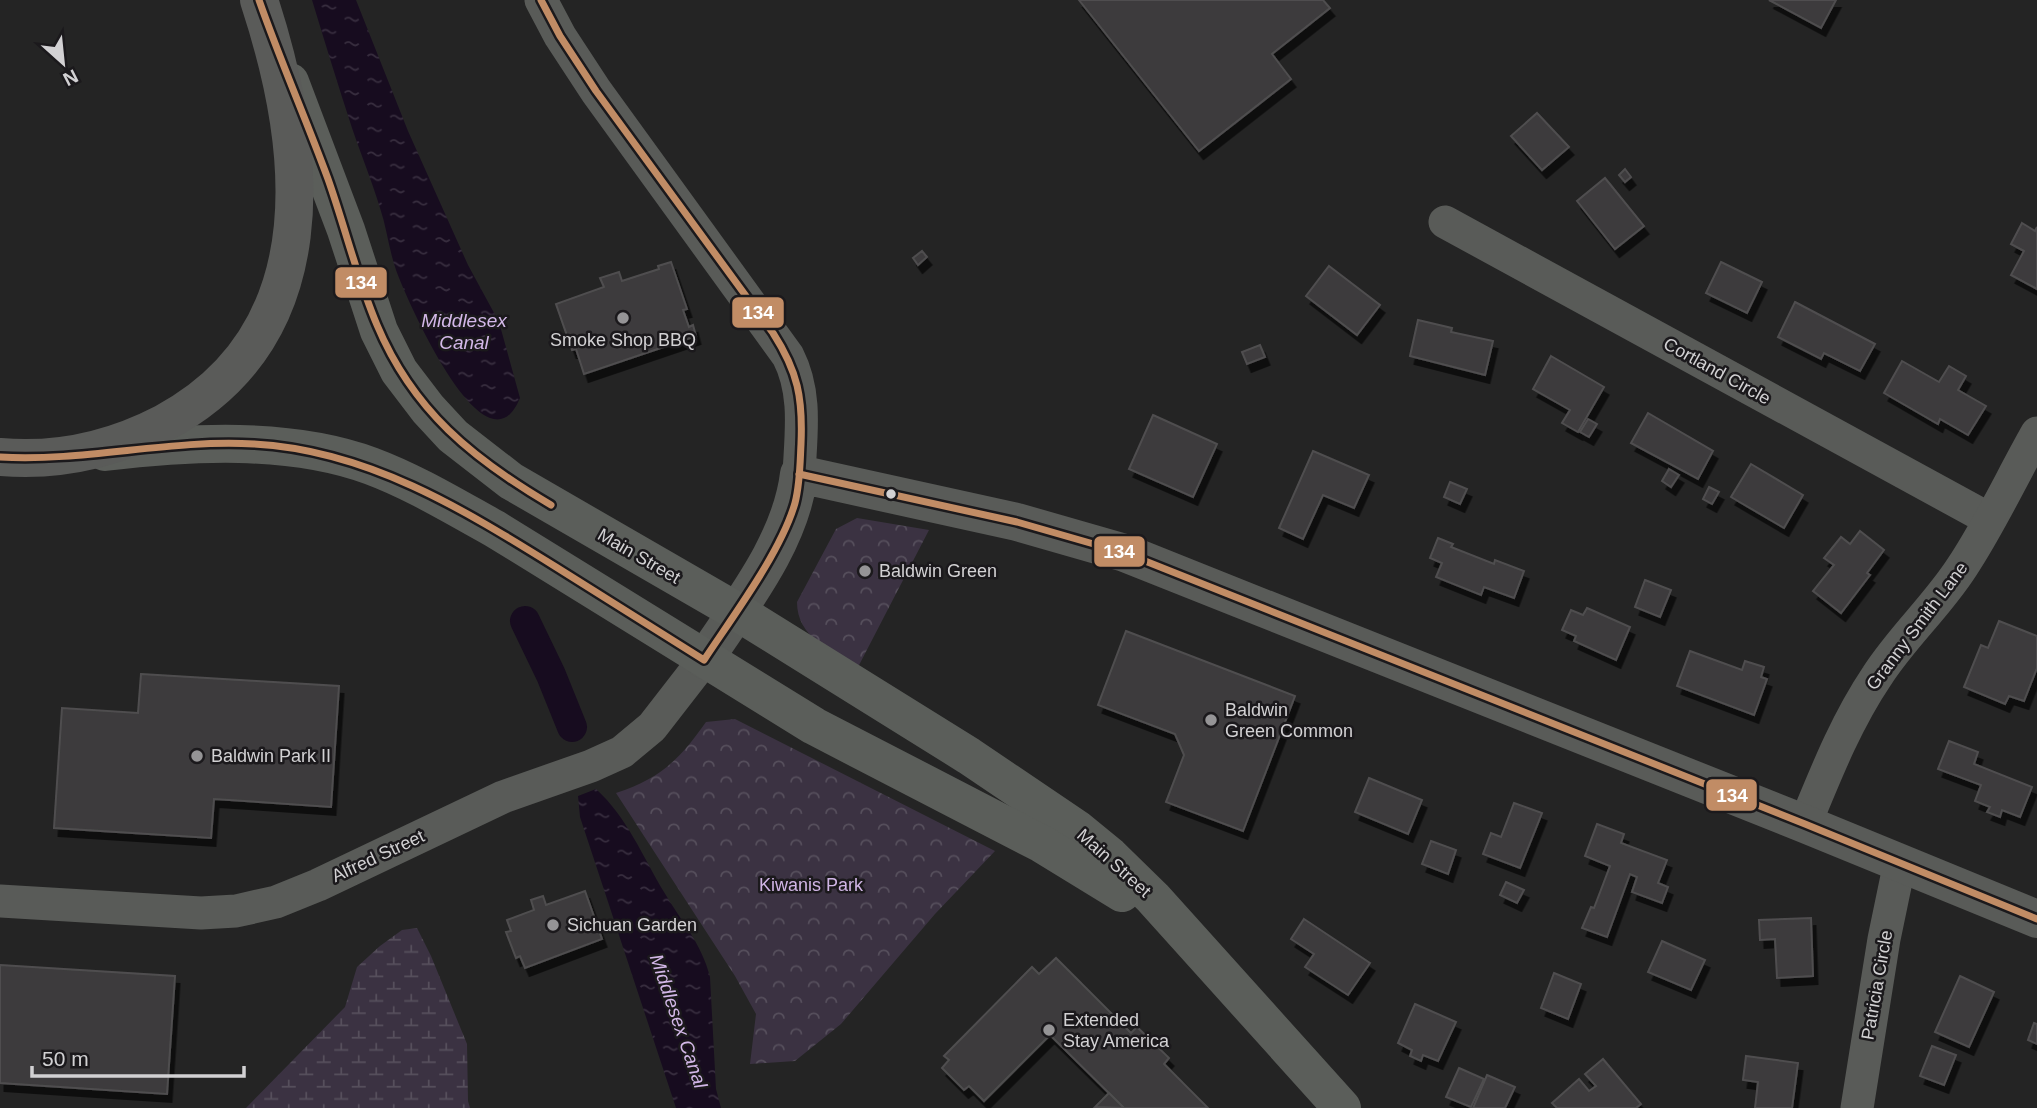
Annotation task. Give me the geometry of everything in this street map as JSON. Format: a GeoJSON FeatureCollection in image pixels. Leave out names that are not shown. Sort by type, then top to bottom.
{"type":"FeatureCollection","features":[{"type":"Feature","properties":{"kind":"main road"},"geometry":{"type":"LineString","coordinates":[[0,457],[43,458],[76,455],[146,432],[203,398],[244,359],[266,324],[278,298],[291,245],[295,187],[290,130],[264,17]]}},
{"type":"Feature","properties":{"kind":"main road","name":"Main Street"},"geometry":{"type":"LineString","coordinates":[[264,17],[324,169],[379,331],[399,371],[413,391],[453,436],[511,481],[736,611],[1035,799],[1110,856],[1153,898],[1342,1108]]}},
{"type":"Feature","properties":{"kind":"main road","name":"Main Street"},"geometry":{"type":"LineString","coordinates":[[76,455],[254,443],[306,450],[370,466],[441,499],[495,529],[814,726],[1042,844],[1106,882],[1185,935]]}},
{"type":"Feature","properties":{"kind":"street"},"geometry":{"type":"LineString","coordinates":[[541,0],[560,36],[596,91],[788,356],[796,371],[801,391],[799,474],[787,525],[704,660]]}},
{"type":"Feature","properties":{"kind":"street","name":"Cortland Circle"},"geometry":{"type":"LineString","coordinates":[[1445,222],[1989,519]]}},
{"type":"Feature","properties":{"kind":"street","name":"Granny Smith Lane"},"geometry":{"type":"LineString","coordinates":[[1805,824],[1846,727],[1861,701],[1878,674],[1949,587],[2037,433]]}},
{"type":"Feature","properties":{"kind":"street"},"geometry":{"type":"LineString","coordinates":[[799,474],[1017,522],[1125,553],[2037,919]]}},
{"type":"Feature","properties":{"kind":"street","name":"Alfred Street"},"geometry":{"type":"LineString","coordinates":[[0,901],[201,913],[236,911],[276,902],[318,885],[503,797],[622,752],[652,727],[704,660]]}},
{"type":"Feature","properties":{"kind":"street","name":"Patricia Circle"},"geometry":{"type":"LineString","coordinates":[[1857,1108],[1884,939],[1900,862]]}},
{"type":"Feature","properties":{"kind":"green space"},"geometry":{"type":"Polygon","coordinates":[[[857,518],[929,530],[857,669],[809,634],[803,625],[797,602],[836,529],[857,518]]]}},
{"type":"Feature","properties":{"kind":"green space","name":"Kiwanis Park"},"geometry":{"type":"Polygon","coordinates":[[[735,719],[995,851],[935,914],[841,1024],[795,1061],[750,1064],[756,1014],[735,976],[616,793],[645,781],[668,766],[706,722],[735,719]]]}},
{"type":"Feature","properties":{"kind":"green space"},"geometry":{"type":"Polygon","coordinates":[[[417,928],[467,1044],[470,1108],[246,1108],[345,1007],[357,967],[402,930],[417,928]]]}},
{"type":"Feature","properties":{"kind":"water","name":"Middlesex Canal"},"geometry":{"type":"Polygon","coordinates":[[[312,0],[356,0],[408,131],[468,265],[499,322],[520,398],[505,417],[488,417],[468,401],[449,376],[415,313],[396,270],[377,198],[312,0]]]}},
{"type":"Feature","properties":{"kind":"water","name":"Middlesex Canal"},"geometry":{"type":"Polygon","coordinates":[[[596,789],[626,825],[696,943],[706,965],[710,977],[716,1089],[721,1108],[676,1108],[580,817],[578,796],[596,789]]]}},
{"type":"Feature","properties":{"kind":"building"},"geometry":{"type":"Polygon","coordinates":[[[1079,0],[1323,0],[1330,8],[1272,54],[1291,79],[1199,151],[1079,0]]]}},
{"type":"Feature","properties":{"kind":"building"},"geometry":{"type":"Polygon","coordinates":[[[1769,0],[1836,0],[1821,28],[1769,0]]]}},
{"type":"Feature","properties":{"kind":"building"},"geometry":{"type":"Polygon","coordinates":[[[1537,113],[1569,147],[1542,170],[1511,136],[1537,113]]]}},
{"type":"Feature","properties":{"kind":"building"},"geometry":{"type":"Polygon","coordinates":[[[1625,169],[1631,177],[1625,182],[1619,175],[1625,169]]]}},
{"type":"Feature","properties":{"kind":"building"},"geometry":{"type":"Polygon","coordinates":[[[1605,178],[1644,226],[1615,249],[1577,201],[1605,178]]]}},
{"type":"Feature","properties":{"kind":"building"},"geometry":{"type":"Polygon","coordinates":[[[2022,223],[2035,231],[2037,227],[2037,289],[2011,275],[2024,251],[2011,244],[2022,223]]]}},
{"type":"Feature","properties":{"kind":"building"},"geometry":{"type":"Polygon","coordinates":[[[922,251],[927,257],[918,265],[913,258],[922,251]]]}},
{"type":"Feature","properties":{"kind":"building","name":"Smoke Shop BBQ"},"geometry":{"type":"Polygon","coordinates":[[[671,262],[687,309],[683,310],[689,327],[693,325],[696,336],[584,374],[576,349],[572,350],[556,304],[604,287],[600,278],[619,272],[622,281],[659,269],[658,266],[671,262]]]}},
{"type":"Feature","properties":{"kind":"building"},"geometry":{"type":"Polygon","coordinates":[[[1721,262],[1762,282],[1747,313],[1706,293],[1721,262]]]}},
{"type":"Feature","properties":{"kind":"building"},"geometry":{"type":"Polygon","coordinates":[[[1329,266],[1380,305],[1357,335],[1306,296],[1329,266]]]}},
{"type":"Feature","properties":{"kind":"building"},"geometry":{"type":"Polygon","coordinates":[[[1795,302],[1875,344],[1860,371],[1824,353],[1821,359],[1778,337],[1795,302]]]}},
{"type":"Feature","properties":{"kind":"building"},"geometry":{"type":"Polygon","coordinates":[[[1418,320],[1452,328],[1451,332],[1493,341],[1485,375],[1410,356],[1418,320]]]}},
{"type":"Feature","properties":{"kind":"building"},"geometry":{"type":"Polygon","coordinates":[[[1260,345],[1265,357],[1247,364],[1242,352],[1260,345]]]}},
{"type":"Feature","properties":{"kind":"building"},"geometry":{"type":"Polygon","coordinates":[[[1551,356],[1604,387],[1578,432],[1562,423],[1570,410],[1533,389],[1551,356]]]}},
{"type":"Feature","properties":{"kind":"building"},"geometry":{"type":"Polygon","coordinates":[[[1902,361],[1939,382],[1949,366],[1966,376],[1958,390],[1986,406],[1968,435],[1940,419],[1938,424],[1884,393],[1902,361]]]}},
{"type":"Feature","properties":{"kind":"building"},"geometry":{"type":"Polygon","coordinates":[[[1648,413],[1713,451],[1698,479],[1631,443],[1648,413]]]}},
{"type":"Feature","properties":{"kind":"building"},"geometry":{"type":"Polygon","coordinates":[[[1153,415],[1217,444],[1193,497],[1129,469],[1153,415]]]}},
{"type":"Feature","properties":{"kind":"building"},"geometry":{"type":"Polygon","coordinates":[[[1588,419],[1597,424],[1589,437],[1580,432],[1588,419]]]}},
{"type":"Feature","properties":{"kind":"building"},"geometry":{"type":"Polygon","coordinates":[[[1313,451],[1369,475],[1354,508],[1323,495],[1303,539],[1279,528],[1313,451]]]}},
{"type":"Feature","properties":{"kind":"building"},"geometry":{"type":"Polygon","coordinates":[[[1751,464],[1803,495],[1784,528],[1731,497],[1751,464]]]}},
{"type":"Feature","properties":{"kind":"building"},"geometry":{"type":"Polygon","coordinates":[[[1669,469],[1679,475],[1671,487],[1662,481],[1669,469]]]}},
{"type":"Feature","properties":{"kind":"building"},"geometry":{"type":"Polygon","coordinates":[[[1450,482],[1467,489],[1460,504],[1444,497],[1450,482]]]}},
{"type":"Feature","properties":{"kind":"building"},"geometry":{"type":"Polygon","coordinates":[[[1709,487],[1719,492],[1712,504],[1703,499],[1709,487]]]}},
{"type":"Feature","properties":{"kind":"building"},"geometry":{"type":"Polygon","coordinates":[[[1860,531],[1884,550],[1867,573],[1870,575],[1841,613],[1813,591],[1834,565],[1824,558],[1841,537],[1850,544],[1860,531]]]}},
{"type":"Feature","properties":{"kind":"building"},"geometry":{"type":"Polygon","coordinates":[[[1438,538],[1453,544],[1451,547],[1494,564],[1495,560],[1524,571],[1514,598],[1484,587],[1481,595],[1436,577],[1442,563],[1430,558],[1438,538]]]}},
{"type":"Feature","properties":{"kind":"building"},"geometry":{"type":"Polygon","coordinates":[[[1645,580],[1671,590],[1660,617],[1635,607],[1645,580]]]}},
{"type":"Feature","properties":{"kind":"building"},"geometry":{"type":"Polygon","coordinates":[[[1587,608],[1630,627],[1616,660],[1574,641],[1576,636],[1562,630],[1571,610],[1583,615],[1587,608]]]}},
{"type":"Feature","properties":{"kind":"building"},"geometry":{"type":"Polygon","coordinates":[[[1999,621],[2037,636],[2037,668],[2024,701],[2009,696],[2005,704],[1964,687],[1981,645],[1988,648],[1999,621]]]}},
{"type":"Feature","properties":{"kind":"building","name":"Baldwin Green Common"},"geometry":{"type":"Polygon","coordinates":[[[1126,631],[1295,696],[1243,831],[1166,802],[1184,755],[1175,734],[1098,705],[1126,631]]]}},
{"type":"Feature","properties":{"kind":"building"},"geometry":{"type":"Polygon","coordinates":[[[1690,651],[1742,670],[1745,661],[1764,667],[1761,677],[1767,679],[1754,715],[1677,686],[1690,651]]]}},
{"type":"Feature","properties":{"kind":"building","name":"Baldwin Park II"},"geometry":{"type":"Polygon","coordinates":[[[141,674],[339,686],[331,807],[214,799],[211,838],[54,828],[62,708],[138,713],[141,674]]]}},
{"type":"Feature","properties":{"kind":"building"},"geometry":{"type":"Polygon","coordinates":[[[1949,741],[1978,752],[1974,764],[2032,787],[2020,817],[2002,810],[2000,817],[1987,812],[1990,807],[1975,801],[1981,785],[1938,769],[1949,741]]]}},
{"type":"Feature","properties":{"kind":"building"},"geometry":{"type":"Polygon","coordinates":[[[1369,778],[1422,800],[1408,834],[1355,812],[1369,778]]]}},
{"type":"Feature","properties":{"kind":"building"},"geometry":{"type":"Polygon","coordinates":[[[1514,803],[1542,813],[1520,868],[1483,854],[1491,833],[1501,837],[1514,803]]]}},
{"type":"Feature","properties":{"kind":"building"},"geometry":{"type":"Polygon","coordinates":[[[1597,824],[1624,834],[1621,843],[1667,860],[1658,883],[1668,887],[1662,903],[1632,892],[1637,877],[1630,874],[1607,937],[1582,928],[1591,907],[1594,908],[1610,866],[1585,856],[1597,824]]]}},
{"type":"Feature","properties":{"kind":"building"},"geometry":{"type":"Polygon","coordinates":[[[1431,841],[1456,850],[1448,874],[1422,864],[1431,841]]]}},
{"type":"Feature","properties":{"kind":"building"},"geometry":{"type":"Polygon","coordinates":[[[1506,882],[1524,890],[1517,903],[1500,895],[1506,882]]]}},
{"type":"Feature","properties":{"kind":"building","name":"Sichuan Garden"},"geometry":{"type":"Polygon","coordinates":[[[585,891],[602,939],[525,968],[520,956],[516,958],[506,932],[511,931],[507,920],[534,910],[531,900],[543,896],[546,905],[585,891]]]}},
{"type":"Feature","properties":{"kind":"building"},"geometry":{"type":"Polygon","coordinates":[[[1811,918],[1813,976],[1777,978],[1775,939],[1760,940],[1759,920],[1811,918]]]}},
{"type":"Feature","properties":{"kind":"building"},"geometry":{"type":"Polygon","coordinates":[[[1304,919],[1370,963],[1348,995],[1305,967],[1314,954],[1291,939],[1304,919]]]}},
{"type":"Feature","properties":{"kind":"building"},"geometry":{"type":"Polygon","coordinates":[[[1662,941],[1705,960],[1691,990],[1648,972],[1662,941]]]}},
{"type":"Feature","properties":{"kind":"building","name":"Extended Stay America"},"geometry":{"type":"Polygon","coordinates":[[[1056,958],[1131,1033],[1137,1027],[1169,1058],[1164,1064],[1208,1108],[1124,1108],[1050,1035],[984,1101],[969,1086],[964,1090],[942,1068],[949,1060],[944,1056],[1032,967],[1039,974],[1056,958]]]}},
{"type":"Feature","properties":{"kind":"building"},"geometry":{"type":"Polygon","coordinates":[[[0,965],[175,976],[167,1094],[0,1083],[0,965]]]}},
{"type":"Feature","properties":{"kind":"building"},"geometry":{"type":"Polygon","coordinates":[[[1554,973],[1581,984],[1568,1019],[1541,1008],[1554,973]]]}},
{"type":"Feature","properties":{"kind":"building"},"geometry":{"type":"Polygon","coordinates":[[[1960,976],[1994,992],[1969,1047],[1935,1032],[1960,976]]]}},
{"type":"Feature","properties":{"kind":"building"},"geometry":{"type":"Polygon","coordinates":[[[1415,1004],[1456,1022],[1438,1061],[1423,1055],[1421,1061],[1410,1056],[1412,1050],[1398,1043],[1415,1004]]]}},
{"type":"Feature","properties":{"kind":"building"},"geometry":{"type":"Polygon","coordinates":[[[2034,1023],[2037,1024],[2037,1044],[2028,1040],[2034,1023]]]}},
{"type":"Feature","properties":{"kind":"building"},"geometry":{"type":"Polygon","coordinates":[[[1932,1046],[1956,1055],[1944,1085],[1920,1076],[1932,1046]]]}},
{"type":"Feature","properties":{"kind":"building"},"geometry":{"type":"Polygon","coordinates":[[[1746,1056],[1798,1063],[1792,1108],[1755,1108],[1758,1082],[1743,1080],[1746,1056]]]}},
{"type":"Feature","properties":{"kind":"building"},"geometry":{"type":"Polygon","coordinates":[[[1603,1059],[1641,1104],[1636,1108],[1557,1108],[1552,1103],[1579,1079],[1589,1091],[1596,1086],[1585,1074],[1603,1059]]]}},
{"type":"Feature","properties":{"kind":"building"},"geometry":{"type":"Polygon","coordinates":[[[1459,1068],[1484,1079],[1471,1107],[1446,1097],[1459,1068]]]}},
{"type":"Feature","properties":{"kind":"building"},"geometry":{"type":"Polygon","coordinates":[[[1487,1075],[1515,1087],[1505,1108],[1473,1108],[1487,1075]]]}},
{"type":"Feature","properties":{"kind":"building"},"geometry":{"type":"Polygon","coordinates":[[[1109,1093],[1124,1108],[1095,1107],[1109,1093]]]}},
{"type":"Feature","properties":{"kind":"waterway","name":"Middlesex Canal"},"geometry":{"type":"LineString","coordinates":[[525,621],[572,727]]}},
{"type":"Feature","properties":{"kind":"transit line","name":"134"},"geometry":{"type":"LineString","coordinates":[[259,0],[328,179],[370,307],[392,356],[408,383],[448,430],[496,470],[551,505]]}},
{"type":"Feature","properties":{"kind":"transit line","name":"134"},"geometry":{"type":"LineString","coordinates":[[0,457],[64,456],[222,443],[296,449],[336,458],[375,470],[449,504],[521,545],[704,660],[768,563],[795,503],[800,474],[801,428],[797,386],[788,360],[773,333],[596,91],[560,36],[541,0]]}},
{"type":"Feature","properties":{"kind":"transit line","name":"134"},"geometry":{"type":"LineString","coordinates":[[799,474],[1017,522],[1125,553],[2037,919]]}},
{"type":"Feature","properties":{"kind":"place","name":"Smoke Shop BBQ"},"geometry":{"type":"Point","coordinates":[623,318]}},
{"type":"Feature","properties":{"kind":"place","name":"Baldwin Green"},"geometry":{"type":"Point","coordinates":[865,571]}},
{"type":"Feature","properties":{"kind":"place","name":"Baldwin Green Common"},"geometry":{"type":"Point","coordinates":[1211,720]}},
{"type":"Feature","properties":{"kind":"place","name":"Baldwin Park II"},"geometry":{"type":"Point","coordinates":[197,756]}},
{"type":"Feature","properties":{"kind":"place","name":"Sichuan Garden"},"geometry":{"type":"Point","coordinates":[553,925]}},
{"type":"Feature","properties":{"kind":"place","name":"Extended Stay America"},"geometry":{"type":"Point","coordinates":[1049,1030]}}]}
